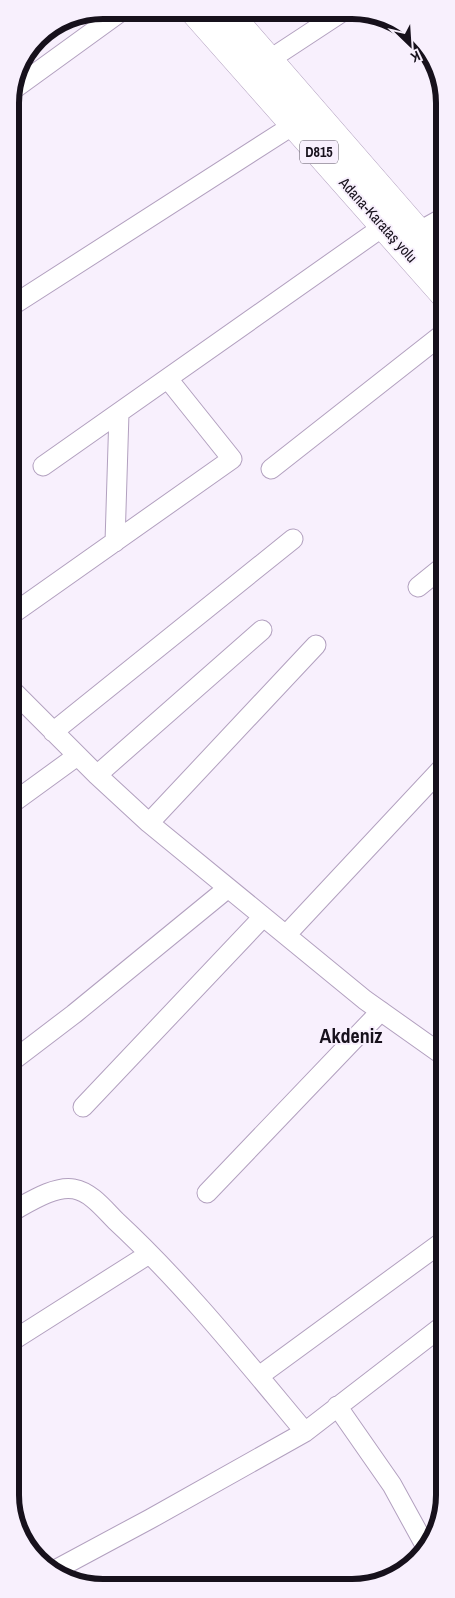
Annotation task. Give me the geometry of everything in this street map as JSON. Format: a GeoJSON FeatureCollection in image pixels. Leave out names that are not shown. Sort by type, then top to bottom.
{"type":"FeatureCollection","features":[{"type":"Feature","properties":{"kind":"main road","name":"Adana-Karataş yolu"},"geometry":{"type":"LineString","coordinates":[[201,19],[436,285]]}},
{"type":"Feature","properties":{"kind":"main road","name":"Adana-Karataş yolu"},"geometry":{"type":"LineString","coordinates":[[233,19],[436,252]]}},
{"type":"Feature","properties":{"kind":"street"},"geometry":{"type":"LineString","coordinates":[[22,84],[111,19]]}},
{"type":"Feature","properties":{"kind":"street"},"geometry":{"type":"LineString","coordinates":[[269,60],[331,19]]}},
{"type":"Feature","properties":{"kind":"street"},"geometry":{"type":"LineString","coordinates":[[19,301],[295,124]]}},
{"type":"Feature","properties":{"kind":"street"},"geometry":{"type":"LineString","coordinates":[[418,232],[436,222]]}},
{"type":"Feature","properties":{"kind":"street"},"geometry":{"type":"LineString","coordinates":[[43,466],[384,226]]}},
{"type":"Feature","properties":{"kind":"street"},"geometry":{"type":"LineString","coordinates":[[271,470],[436,339]]}},
{"type":"Feature","properties":{"kind":"street"},"geometry":{"type":"LineString","coordinates":[[19,609],[232,459],[168,378]]}},
{"type":"Feature","properties":{"kind":"street"},"geometry":{"type":"LineString","coordinates":[[115,542],[119,412]]}},
{"type":"Feature","properties":{"kind":"street"},"geometry":{"type":"LineString","coordinates":[[54,732],[293,539]]}},
{"type":"Feature","properties":{"kind":"street"},"geometry":{"type":"LineString","coordinates":[[418,587],[436,572]]}},
{"type":"Feature","properties":{"kind":"street"},"geometry":{"type":"LineString","coordinates":[[97,775],[262,630]]}},
{"type":"Feature","properties":{"kind":"street"},"geometry":{"type":"LineString","coordinates":[[149,823],[316,644]]}},
{"type":"Feature","properties":{"kind":"street"},"geometry":{"type":"LineString","coordinates":[[19,697],[77,756],[149,823],[382,1012],[436,1047]]}},
{"type":"Feature","properties":{"kind":"street"},"geometry":{"type":"LineString","coordinates":[[19,798],[77,756]]}},
{"type":"Feature","properties":{"kind":"street"},"geometry":{"type":"LineString","coordinates":[[286,935],[436,775]]}},
{"type":"Feature","properties":{"kind":"street"},"geometry":{"type":"LineString","coordinates":[[19,1056],[74,1014],[228,888]]}},
{"type":"Feature","properties":{"kind":"street"},"geometry":{"type":"LineString","coordinates":[[83,1107],[263,916]]}},
{"type":"Feature","properties":{"kind":"street"},"geometry":{"type":"LineString","coordinates":[[207,1193],[382,1012]]}},
{"type":"Feature","properties":{"kind":"street"},"geometry":{"type":"LineString","coordinates":[[19,1208],[49,1192],[72,1188],[86,1193],[207,1314],[305,1432]]}},
{"type":"Feature","properties":{"kind":"street"},"geometry":{"type":"LineString","coordinates":[[259,1376],[436,1246]]}},
{"type":"Feature","properties":{"kind":"street"},"geometry":{"type":"LineString","coordinates":[[19,1337],[149,1254]]}},
{"type":"Feature","properties":{"kind":"street"},"geometry":{"type":"LineString","coordinates":[[60,1568],[150,1520],[305,1432],[436,1331]]}},
{"type":"Feature","properties":{"kind":"street"},"geometry":{"type":"LineString","coordinates":[[337,1406],[392,1485],[423,1541]]}},
{"type":"Feature","properties":{"kind":"district","name":"Akdeniz"},"geometry":{"type":"Point","coordinates":[351,1036]}}]}
